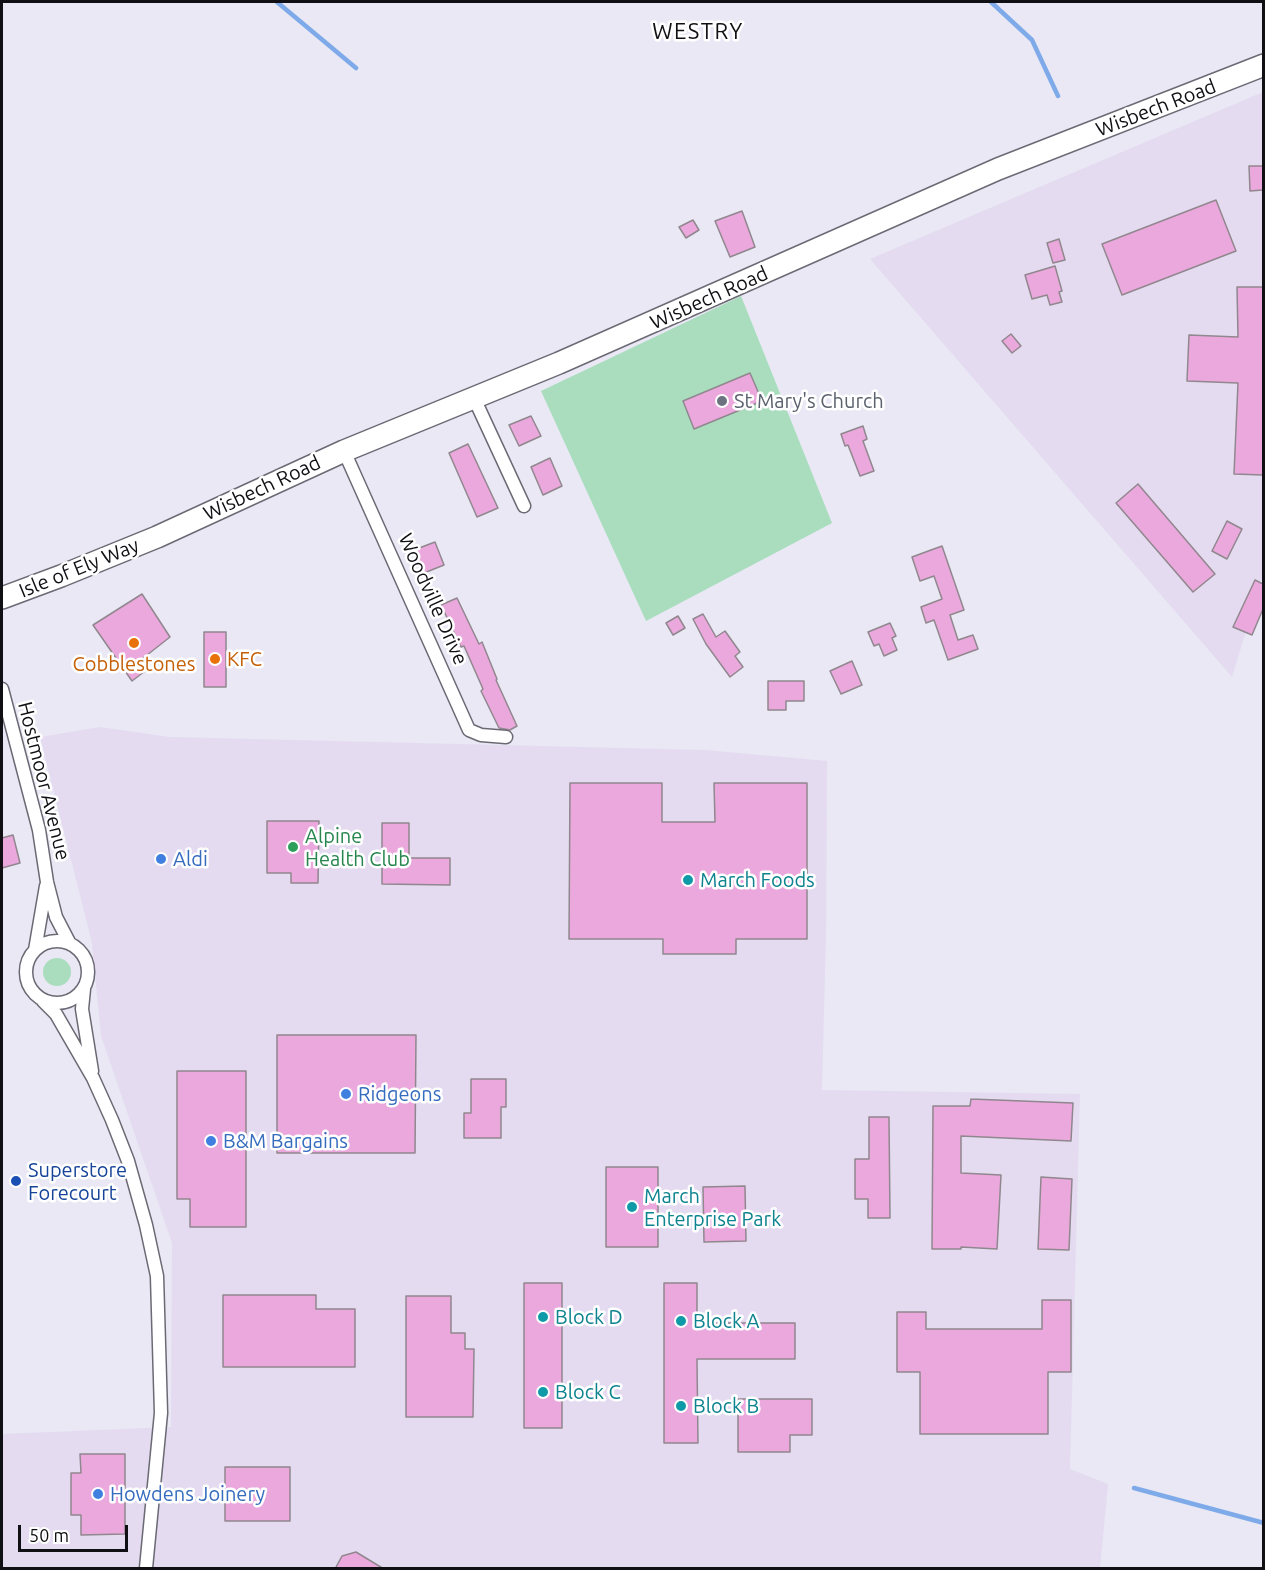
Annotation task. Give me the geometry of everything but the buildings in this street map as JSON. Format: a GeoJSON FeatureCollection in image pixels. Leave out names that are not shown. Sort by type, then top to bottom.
{"type":"FeatureCollection","features":[{"type":"Feature","properties":{"kind":"highway","name":"Wisbech Road"},"geometry":{"type":"LineString","coordinates":[[157,537],[344,450],[474,398],[724,291],[998,169],[1263,65]]}},
{"type":"Feature","properties":{"kind":"highway","name":"Isle of Ely Way"},"geometry":{"type":"LineString","coordinates":[[2,598],[157,537]]}},
{"type":"Feature","properties":{"kind":"street"},"geometry":{"type":"LineString","coordinates":[[474,398],[524,506]]}},
{"type":"Feature","properties":{"kind":"street","name":"Woodville Drive"},"geometry":{"type":"LineString","coordinates":[[344,450],[470,730],[481,735],[506,737]]}},
{"type":"Feature","properties":{"kind":"street","name":"Hostmoor Avenue"},"geometry":{"type":"LineString","coordinates":[[2,689],[39,830],[47,882],[57,917],[70,944]]}},
{"type":"Feature","properties":{"kind":"street","name":"Hostmoor Avenue"},"geometry":{"type":"LineString","coordinates":[[35,950],[47,882]]}},
{"type":"Feature","properties":{"kind":"street"},"geometry":{"type":"LineString","coordinates":[[93,1078],[82,1009],[88,975],[86,960],[70,944],[63,941],[48,942],[35,950],[26,964],[27,982],[31,990],[56,1014],[93,1078],[128,1161],[146,1225],[157,1276],[161,1413],[146,1569]]}},
{"type":"Feature","properties":{"kind":"street"},"geometry":{"type":"LineString","coordinates":[[43,1001],[66,1003],[84,989]]}},
{"type":"Feature","properties":{"kind":"shaded area"},"geometry":{"type":"Polygon","coordinates":[[[1263,92],[1263,576],[1232,677],[870,259],[1263,92]]]}},
{"type":"Feature","properties":{"kind":"shaded area"},"geometry":{"type":"Polygon","coordinates":[[[100,727],[170,737],[705,750],[827,761],[822,1090],[1080,1094],[1070,1469],[1108,1484],[1100,1568],[2,1568],[2,1434],[171,1427],[172,1243],[101,1036],[92,943],[40,737],[100,727]]]}},
{"type":"Feature","properties":{"kind":"green space"},"geometry":{"type":"Polygon","coordinates":[[[741,296],[832,523],[646,621],[541,391],[741,296]]]}},
{"type":"Feature","properties":{"kind":"green space"},"geometry":{"type":"Polygon","coordinates":[[[57,958],[67,962],[71,972],[67,982],[57,986],[47,982],[43,972],[47,962],[57,958]]]}},
{"type":"Feature","properties":{"kind":"waterway"},"geometry":{"type":"LineString","coordinates":[[277,2],[356,68]]}},
{"type":"Feature","properties":{"kind":"waterway"},"geometry":{"type":"LineString","coordinates":[[991,2],[1032,40],[1058,96]]}},
{"type":"Feature","properties":{"kind":"waterway"},"geometry":{"type":"LineString","coordinates":[[1134,1488],[1264,1523]]}},
{"type":"Feature","properties":{"kind":"place","name":"St Mary's Church"},"geometry":{"type":"Point","coordinates":[722,401]}},
{"type":"Feature","properties":{"kind":"place","name":"Cobblestones"},"geometry":{"type":"Point","coordinates":[134,643]}},
{"type":"Feature","properties":{"kind":"place","name":"KFC"},"geometry":{"type":"Point","coordinates":[215,659]}},
{"type":"Feature","properties":{"kind":"place","name":"Alpine Health Club"},"geometry":{"type":"Point","coordinates":[293,847]}},
{"type":"Feature","properties":{"kind":"place","name":"Aldi"},"geometry":{"type":"Point","coordinates":[161,859]}},
{"type":"Feature","properties":{"kind":"place","name":"March Foods"},"geometry":{"type":"Point","coordinates":[688,880]}},
{"type":"Feature","properties":{"kind":"place","name":"Ridgeons"},"geometry":{"type":"Point","coordinates":[346,1094]}},
{"type":"Feature","properties":{"kind":"place","name":"B&M Bargains"},"geometry":{"type":"Point","coordinates":[211,1141]}},
{"type":"Feature","properties":{"kind":"place","name":"Superstore Forecourt"},"geometry":{"type":"Point","coordinates":[16,1181]}},
{"type":"Feature","properties":{"kind":"place","name":"March Enterprise Park"},"geometry":{"type":"Point","coordinates":[632,1207]}},
{"type":"Feature","properties":{"kind":"place","name":"Block D"},"geometry":{"type":"Point","coordinates":[543,1317]}},
{"type":"Feature","properties":{"kind":"place","name":"Block A"},"geometry":{"type":"Point","coordinates":[681,1321]}},
{"type":"Feature","properties":{"kind":"place","name":"Block C"},"geometry":{"type":"Point","coordinates":[543,1392]}},
{"type":"Feature","properties":{"kind":"place","name":"Block B"},"geometry":{"type":"Point","coordinates":[681,1406]}},
{"type":"Feature","properties":{"kind":"place","name":"Howdens Joinery"},"geometry":{"type":"Point","coordinates":[98,1494]}},
{"type":"Feature","properties":{"kind":"district","name":"WESTRY"},"geometry":{"type":"Point","coordinates":[698,32]}}]}
